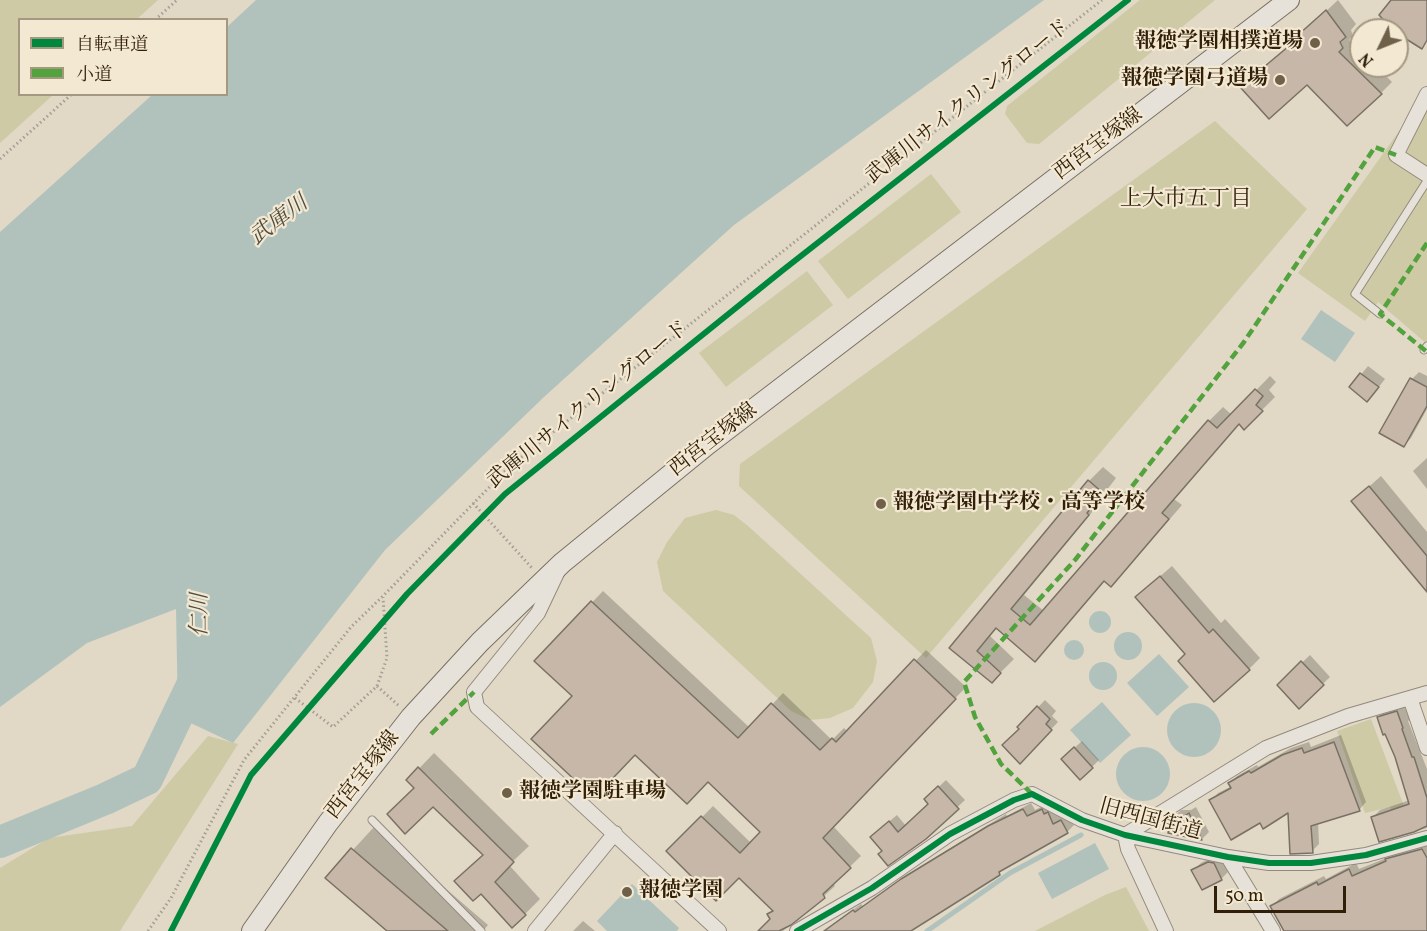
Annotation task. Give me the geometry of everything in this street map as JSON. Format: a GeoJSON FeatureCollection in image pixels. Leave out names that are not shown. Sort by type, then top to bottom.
{"type":"FeatureCollection","features":[{"type":"Feature","properties":{"kind":"main road","name":"西宮宝塚線"},"geometry":{"type":"LineString","coordinates":[[1251,28],[1280,0]]}},
{"type":"Feature","properties":{"kind":"main road","name":"西宮宝塚線"},"geometry":{"type":"LineString","coordinates":[[252,931],[328,823],[411,717],[480,642],[562,563],[708,444],[1289,0]]}},
{"type":"Feature","properties":{"kind":"street"},"geometry":{"type":"LineString","coordinates":[[1427,94],[1396,155],[1427,175]]}},
{"type":"Feature","properties":{"kind":"street"},"geometry":{"type":"LineString","coordinates":[[562,563],[538,613],[474,692],[477,707],[719,931]]}},
{"type":"Feature","properties":{"kind":"street"},"geometry":{"type":"LineString","coordinates":[[1166,931],[1128,849],[1125,835],[1266,748],[1348,716],[1427,693]]}},
{"type":"Feature","properties":{"kind":"street"},"geometry":{"type":"LineString","coordinates":[[1410,698],[1427,748]]}},
{"type":"Feature","properties":{"kind":"street","name":"旧西国街道"},"geometry":{"type":"LineString","coordinates":[[797,931],[872,888],[950,834],[1014,800],[1032,794],[1082,820],[1125,835],[1228,857],[1269,863],[1311,863],[1366,855],[1427,838]]}},
{"type":"Feature","properties":{"kind":"street"},"geometry":{"type":"LineString","coordinates":[[535,931],[615,833]]}},
{"type":"Feature","properties":{"kind":"street"},"geometry":{"type":"LineString","coordinates":[[1228,857],[1273,931]]}},
{"type":"Feature","properties":{"kind":"lane"},"geometry":{"type":"LineString","coordinates":[[1380,314],[1355,294],[1427,180]]}},
{"type":"Feature","properties":{"kind":"lane"},"geometry":{"type":"LineString","coordinates":[[372,820],[481,931]]}},
{"type":"Feature","properties":{"kind":"path"},"geometry":{"type":"LineString","coordinates":[[157,18],[177,0]]}},
{"type":"Feature","properties":{"kind":"path"},"geometry":{"type":"LineString","coordinates":[[148,931],[171,898],[244,760],[351,627],[510,466],[569,417],[1102,0]]}},
{"type":"Feature","properties":{"kind":"path"},"geometry":{"type":"LineString","coordinates":[[0,159],[70,96]]}},
{"type":"Feature","properties":{"kind":"path"},"geometry":{"type":"LineString","coordinates":[[473,503],[524,560]]}},
{"type":"Feature","properties":{"kind":"path"},"geometry":{"type":"LineString","coordinates":[[294,697],[333,727],[377,686],[387,658],[383,596]]}},
{"type":"Feature","properties":{"kind":"path"},"geometry":{"type":"LineString","coordinates":[[377,628],[392,611]]}},
{"type":"Feature","properties":{"kind":"path"},"geometry":{"type":"LineString","coordinates":[[377,686],[391,699]]}},
{"type":"Feature","properties":{"kind":"path"},"geometry":{"type":"LineString","coordinates":[[302,717],[316,699]]}},
{"type":"Feature","properties":{"kind":"shaded area"},"geometry":{"type":"Polygon","coordinates":[[[0,0],[158,0],[138,18],[18,18],[18,96],[52,96],[0,143],[0,0]]]}},
{"type":"Feature","properties":{"kind":"shaded area"},"geometry":{"type":"Polygon","coordinates":[[[1140,0],[1215,0],[1039,144],[1027,143],[1005,114],[1007,106],[1140,0]]]}},
{"type":"Feature","properties":{"kind":"shaded area"},"geometry":{"type":"Polygon","coordinates":[[[1427,92],[1427,344],[1378,302],[1365,321],[1298,273],[1427,92]]]}},
{"type":"Feature","properties":{"kind":"shaded area"},"geometry":{"type":"Polygon","coordinates":[[[1215,121],[1307,209],[926,658],[739,486],[740,464],[1215,121]]]}},
{"type":"Feature","properties":{"kind":"shaded area"},"geometry":{"type":"Polygon","coordinates":[[[931,174],[961,212],[848,299],[818,261],[931,174]]]}},
{"type":"Feature","properties":{"kind":"shaded area"},"geometry":{"type":"Polygon","coordinates":[[[807,271],[833,305],[726,387],[699,353],[807,271]]]}},
{"type":"Feature","properties":{"kind":"shaded area"},"geometry":{"type":"Polygon","coordinates":[[[716,510],[734,515],[748,526],[871,638],[877,661],[873,682],[853,708],[830,718],[810,720],[791,711],[663,591],[657,562],[667,542],[685,518],[716,510]]]}},
{"type":"Feature","properties":{"kind":"shaded area"},"geometry":{"type":"Polygon","coordinates":[[[1371,719],[1413,830],[1402,834],[1390,807],[1365,813],[1337,731],[1371,719]]]}},
{"type":"Feature","properties":{"kind":"shaded area"},"geometry":{"type":"Polygon","coordinates":[[[208,736],[238,744],[120,931],[0,931],[0,868],[49,838],[132,826],[208,736]]]}},
{"type":"Feature","properties":{"kind":"shaded area"},"geometry":{"type":"Polygon","coordinates":[[[1126,887],[1149,931],[1035,931],[1105,895],[1126,887]]]}},
{"type":"Feature","properties":{"kind":"water","name":"武庫川"},"geometry":{"type":"Polygon","coordinates":[[[256,0],[1044,0],[734,225],[544,397],[385,550],[233,743],[178,717],[176,609],[87,643],[0,707],[0,232],[151,96],[228,96],[228,26],[256,0]]]}},
{"type":"Feature","properties":{"kind":"water"},"geometry":{"type":"Polygon","coordinates":[[[1321,310],[1355,333],[1335,362],[1301,339],[1321,310]]]}},
{"type":"Feature","properties":{"kind":"water"},"geometry":{"type":"Polygon","coordinates":[[[1100,611],[1110,618],[1111,622],[1104,632],[1100,633],[1090,626],[1089,622],[1096,612],[1100,611]]]}},
{"type":"Feature","properties":{"kind":"water"},"geometry":{"type":"Polygon","coordinates":[[[1128,632],[1138,636],[1142,646],[1138,656],[1128,660],[1118,656],[1114,646],[1118,636],[1128,632]]]}},
{"type":"Feature","properties":{"kind":"water"},"geometry":{"type":"Polygon","coordinates":[[[1074,640],[1081,643],[1084,650],[1081,657],[1074,660],[1067,657],[1064,650],[1067,643],[1074,640]]]}},
{"type":"Feature","properties":{"kind":"water"},"geometry":{"type":"Polygon","coordinates":[[[1159,654],[1189,687],[1157,716],[1127,683],[1159,654]]]}},
{"type":"Feature","properties":{"kind":"water"},"geometry":{"type":"Polygon","coordinates":[[[1103,662],[1113,666],[1117,676],[1113,686],[1103,690],[1093,686],[1089,676],[1093,666],[1103,662]]]}},
{"type":"Feature","properties":{"kind":"water"},"geometry":{"type":"Polygon","coordinates":[[[1102,702],[1131,735],[1100,763],[1070,730],[1102,702]]]}},
{"type":"Feature","properties":{"kind":"water"},"geometry":{"type":"Polygon","coordinates":[[[1189,703],[1199,703],[1209,707],[1217,715],[1221,730],[1217,745],[1209,753],[1199,757],[1189,757],[1179,753],[1171,745],[1167,735],[1167,725],[1171,715],[1179,707],[1189,703]]]}},
{"type":"Feature","properties":{"kind":"water"},"geometry":{"type":"Polygon","coordinates":[[[1138,747],[1148,747],[1158,751],[1166,759],[1170,774],[1166,789],[1158,797],[1148,801],[1138,801],[1128,797],[1120,789],[1116,779],[1116,769],[1120,759],[1128,751],[1138,747]]]}},
{"type":"Feature","properties":{"kind":"water"},"geometry":{"type":"Polygon","coordinates":[[[1095,843],[1109,869],[1052,899],[1038,873],[1095,843]]]}},
{"type":"Feature","properties":{"kind":"water"},"geometry":{"type":"Polygon","coordinates":[[[632,884],[679,928],[677,931],[607,931],[597,921],[632,884]]]}},
{"type":"Feature","properties":{"kind":"building"},"geometry":{"type":"Polygon","coordinates":[[[1391,0],[1427,0],[1427,40],[1422,49],[1409,41],[1409,18],[1382,18],[1379,15],[1391,0]]]}},
{"type":"Feature","properties":{"kind":"building"},"geometry":{"type":"Polygon","coordinates":[[[1326,10],[1346,37],[1340,42],[1343,48],[1339,52],[1349,62],[1349,78],[1366,78],[1382,94],[1347,126],[1307,85],[1269,119],[1240,87],[1289,46],[1288,44],[1326,10]]]}},
{"type":"Feature","properties":{"kind":"building"},"geometry":{"type":"Polygon","coordinates":[[[1360,373],[1379,387],[1367,402],[1349,387],[1360,373]]]}},
{"type":"Feature","properties":{"kind":"building"},"geometry":{"type":"Polygon","coordinates":[[[1410,378],[1427,387],[1427,406],[1404,447],[1379,433],[1410,378]]]}},
{"type":"Feature","properties":{"kind":"building"},"geometry":{"type":"Polygon","coordinates":[[[1255,389],[1263,396],[1256,405],[1263,411],[1244,430],[1239,424],[1162,513],[1169,519],[1111,587],[1104,581],[1035,662],[996,628],[977,651],[1001,673],[992,683],[949,648],[1088,480],[1103,493],[1087,513],[1089,515],[1011,609],[1030,625],[1208,420],[1217,428],[1255,389]]]}},
{"type":"Feature","properties":{"kind":"building"},"geometry":{"type":"Polygon","coordinates":[[[1369,486],[1427,556],[1427,592],[1351,501],[1369,486]]]}},
{"type":"Feature","properties":{"kind":"building"},"geometry":{"type":"Polygon","coordinates":[[[1160,576],[1209,633],[1213,629],[1250,670],[1214,702],[1178,661],[1185,654],[1135,597],[1160,576]]]}},
{"type":"Feature","properties":{"kind":"building"},"geometry":{"type":"Polygon","coordinates":[[[591,601],[738,738],[771,703],[820,750],[832,738],[836,742],[914,659],[956,699],[823,838],[851,868],[823,894],[825,898],[791,925],[779,931],[758,931],[770,919],[767,914],[773,911],[739,878],[716,901],[666,851],[701,816],[740,853],[760,832],[708,782],[687,804],[635,755],[594,798],[531,739],[572,696],[534,661],[591,601]]]}},
{"type":"Feature","properties":{"kind":"building"},"geometry":{"type":"Polygon","coordinates":[[[1301,661],[1324,685],[1299,709],[1277,685],[1301,661]]]}},
{"type":"Feature","properties":{"kind":"building"},"geometry":{"type":"Polygon","coordinates":[[[1037,706],[1050,719],[1046,724],[1052,730],[1020,764],[1002,745],[1019,729],[1017,727],[1037,706]]]}},
{"type":"Feature","properties":{"kind":"building"},"geometry":{"type":"Polygon","coordinates":[[[1397,711],[1427,798],[1427,826],[1379,842],[1371,817],[1409,804],[1395,757],[1385,734],[1383,735],[1377,717],[1397,711]]]}},
{"type":"Feature","properties":{"kind":"building"},"geometry":{"type":"Polygon","coordinates":[[[1334,742],[1360,811],[1311,826],[1313,853],[1290,854],[1288,813],[1263,829],[1260,823],[1231,840],[1209,800],[1231,788],[1228,783],[1282,755],[1302,748],[1304,753],[1334,742]]]}},
{"type":"Feature","properties":{"kind":"building"},"geometry":{"type":"Polygon","coordinates":[[[1074,747],[1093,768],[1080,780],[1061,759],[1074,747]]]}},
{"type":"Feature","properties":{"kind":"building"},"geometry":{"type":"Polygon","coordinates":[[[418,767],[514,862],[495,882],[526,915],[512,928],[481,894],[473,901],[454,881],[483,855],[433,807],[405,834],[387,814],[414,788],[406,780],[418,767]]]}},
{"type":"Feature","properties":{"kind":"building"},"geometry":{"type":"Polygon","coordinates":[[[938,786],[959,809],[926,839],[888,866],[878,854],[882,851],[870,837],[889,821],[898,832],[928,804],[924,799],[938,786]]]}},
{"type":"Feature","properties":{"kind":"building"},"geometry":{"type":"Polygon","coordinates":[[[1023,809],[1027,816],[1042,809],[1044,814],[1048,812],[1053,824],[1061,820],[1068,833],[999,872],[1000,875],[911,931],[824,931],[901,879],[988,826],[1023,809]]]}},
{"type":"Feature","properties":{"kind":"building"},"geometry":{"type":"Polygon","coordinates":[[[1189,813],[1202,840],[1168,833],[1174,815],[1183,817],[1189,813]]]}},
{"type":"Feature","properties":{"kind":"building"},"geometry":{"type":"Polygon","coordinates":[[[351,848],[448,931],[387,931],[325,878],[351,848]]]}},
{"type":"Feature","properties":{"kind":"building"},"geometry":{"type":"Polygon","coordinates":[[[1422,849],[1427,858],[1427,931],[1284,931],[1270,906],[1349,869],[1352,876],[1386,861],[1385,859],[1422,849]]]}},
{"type":"Feature","properties":{"kind":"building"},"geometry":{"type":"Polygon","coordinates":[[[1208,862],[1214,863],[1222,880],[1202,890],[1191,870],[1208,862]]]}},
{"type":"Feature","properties":{"kind":"waterway","name":"仁川"},"geometry":{"type":"LineString","coordinates":[[0,842],[105,799],[147,779],[196,677]]}},
{"type":"Feature","properties":{"kind":"waterway"},"geometry":{"type":"LineString","coordinates":[[927,931],[1010,873],[1081,835]]}},
{"type":"Feature","properties":{"kind":"marked path"},"geometry":{"type":"LineString","coordinates":[[1032,794],[1001,764],[975,717],[964,682],[1075,560],[1244,342],[1375,147],[1396,155]]}},
{"type":"Feature","properties":{"kind":"marked path"},"geometry":{"type":"LineString","coordinates":[[1427,243],[1380,314],[1427,352]]}},
{"type":"Feature","properties":{"kind":"marked path"},"geometry":{"type":"LineString","coordinates":[[431,734],[474,692]]}},
{"type":"Feature","properties":{"kind":"cycle path","name":"武庫川サイクリングロード"},"geometry":{"type":"LineString","coordinates":[[171,931],[251,775],[407,594],[505,494],[783,270],[1128,0]]}},
{"type":"Feature","properties":{"kind":"cycle path"},"geometry":{"type":"LineString","coordinates":[[797,931],[872,888],[950,834],[1014,800],[1032,794],[1082,820],[1125,835],[1228,857],[1269,863],[1311,863],[1366,855],[1427,838]]}},
{"type":"Feature","properties":{"kind":"place","name":"報徳学園相撲道場"},"geometry":{"type":"Point","coordinates":[1315,43]}},
{"type":"Feature","properties":{"kind":"place","name":"報徳学園弓道場"},"geometry":{"type":"Point","coordinates":[1280,80]}},
{"type":"Feature","properties":{"kind":"place","name":"報徳学園中学校・高等学校"},"geometry":{"type":"Point","coordinates":[881,504]}},
{"type":"Feature","properties":{"kind":"place","name":"報徳学園駐車場"},"geometry":{"type":"Point","coordinates":[507,793]}},
{"type":"Feature","properties":{"kind":"place","name":"報徳学園"},"geometry":{"type":"Point","coordinates":[627,892]}},
{"type":"Feature","properties":{"kind":"district","name":"上大市五丁目"},"geometry":{"type":"Point","coordinates":[1186,201]}}]}
